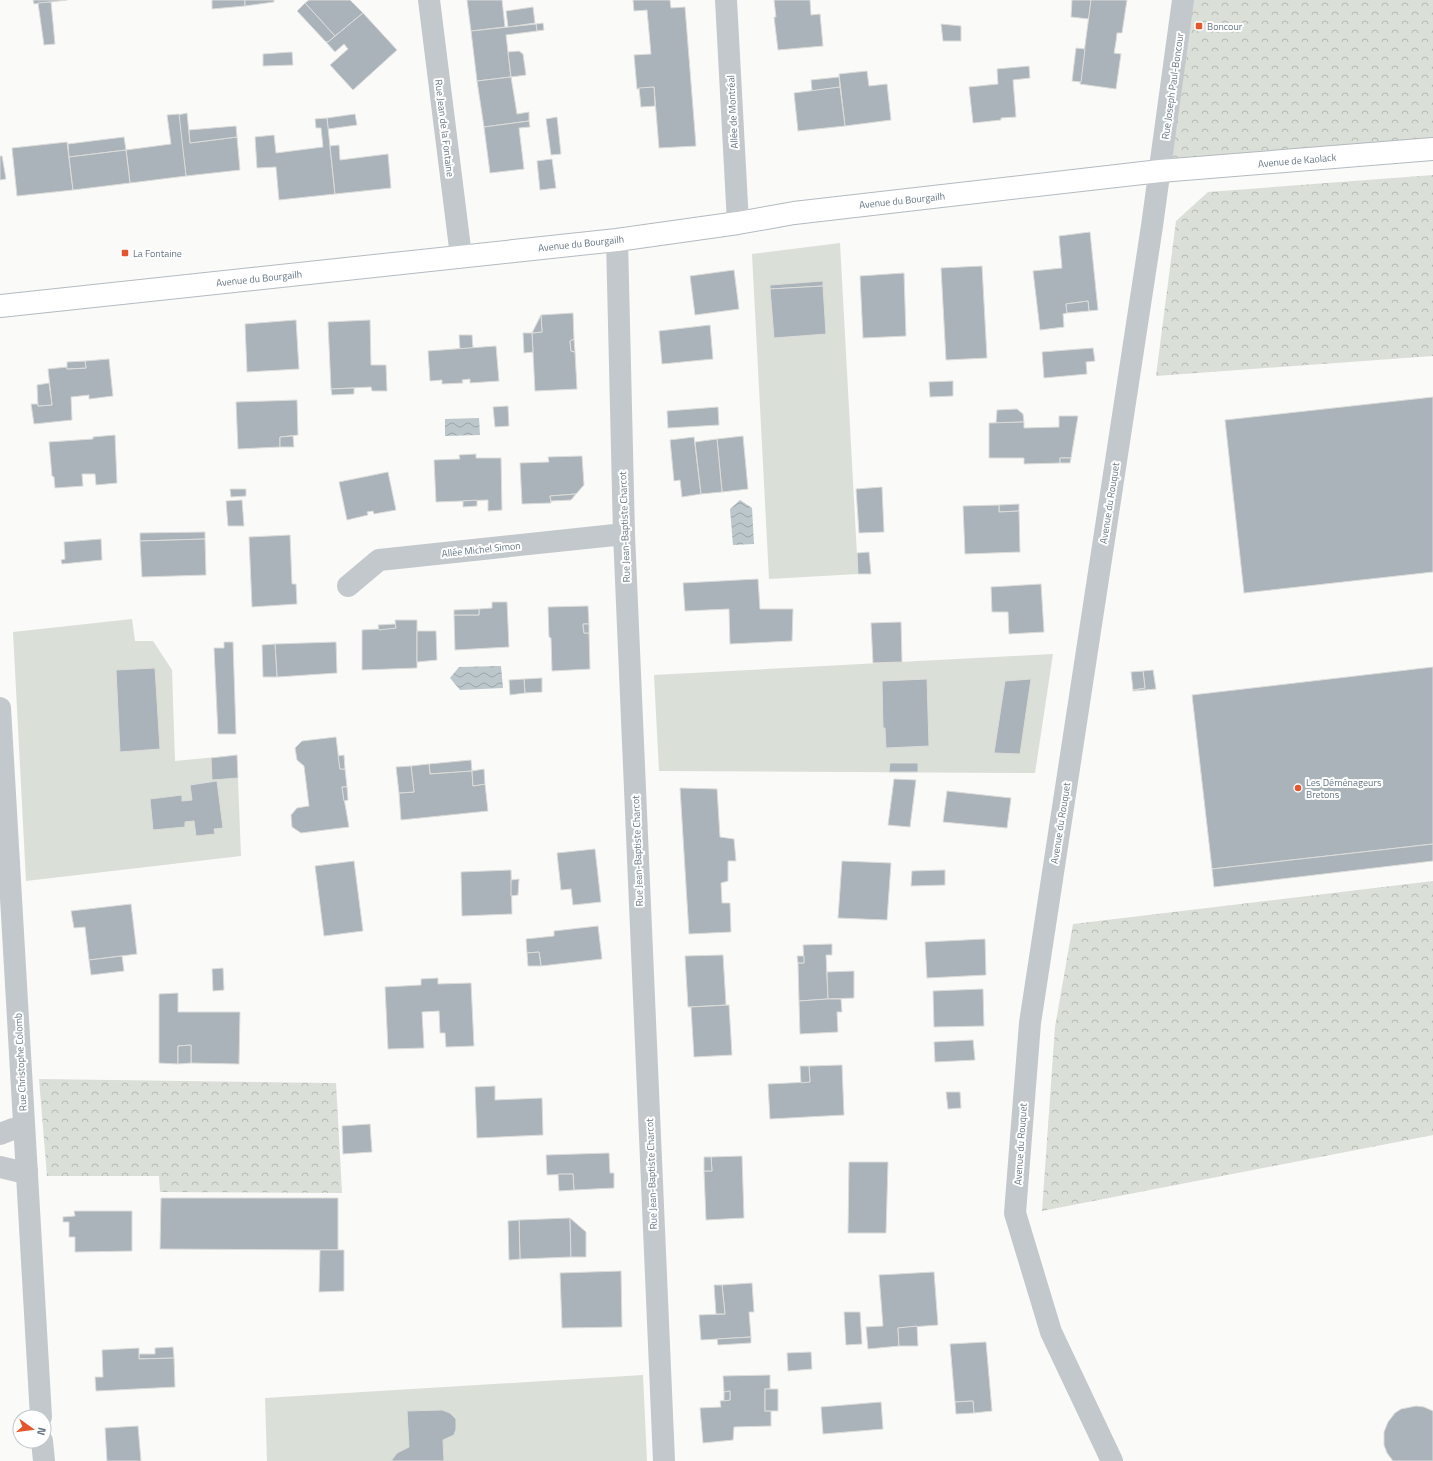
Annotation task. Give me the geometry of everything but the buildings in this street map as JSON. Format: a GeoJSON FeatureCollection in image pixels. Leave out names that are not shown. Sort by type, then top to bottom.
{"type":"FeatureCollection","features":[{"type":"Feature","properties":{"kind":"main road","name":"Avenue de Kaolack"},"geometry":{"type":"LineString","coordinates":[[1160,171],[1433,149]]}},
{"type":"Feature","properties":{"kind":"main road","name":"Avenue du Bourgailh"},"geometry":{"type":"LineString","coordinates":[[0,306],[617,240],[738,223],[794,213],[1160,171]]}},
{"type":"Feature","properties":{"kind":"street","name":"Rue Jean de la Fontaine"},"geometry":{"type":"LineString","coordinates":[[429,0],[461,256]]}},
{"type":"Feature","properties":{"kind":"street","name":"Allée de Montréal"},"geometry":{"type":"LineString","coordinates":[[726,0],[738,223]]}},
{"type":"Feature","properties":{"kind":"street","name":"Rue Joseph Paul-Boncour"},"geometry":{"type":"LineString","coordinates":[[1160,171],[1184,0]]}},
{"type":"Feature","properties":{"kind":"street","name":"Avenue du Rouquet"},"geometry":{"type":"LineString","coordinates":[[1112,1461],[1051,1332],[1015,1212],[1030,1023],[1160,171]]}},
{"type":"Feature","properties":{"kind":"street","name":"Rue Jean-Baptiste Charcot"},"geometry":{"type":"LineString","coordinates":[[617,240],[624,534],[664,1461]]}},
{"type":"Feature","properties":{"kind":"street","name":"Allée Michel Simon"},"geometry":{"type":"LineString","coordinates":[[348,586],[379,560],[624,534]]}},
{"type":"Feature","properties":{"kind":"street","name":"Rue Christophe Colomb"},"geometry":{"type":"LineString","coordinates":[[0,708],[41,1409]]}},
{"type":"Feature","properties":{"kind":"street"},"geometry":{"type":"LineString","coordinates":[[0,1134],[13,1129],[24,1129]]}},
{"type":"Feature","properties":{"kind":"street"},"geometry":{"type":"LineString","coordinates":[[0,1167],[17,1171],[27,1171]]}},
{"type":"Feature","properties":{"kind":"street"},"geometry":{"type":"LineString","coordinates":[[43,1449],[44,1461]]}},
{"type":"Feature","properties":{"kind":"green space"},"geometry":{"type":"Polygon","coordinates":[[[1183,0],[1433,0],[1433,149],[1160,171],[1183,0]]]}},
{"type":"Feature","properties":{"kind":"green space"},"geometry":{"type":"Polygon","coordinates":[[[1433,175],[1433,356],[1156,376],[1176,221],[1208,192],[1433,175]]]}},
{"type":"Feature","properties":{"kind":"green space"},"geometry":{"type":"Polygon","coordinates":[[[840,243],[858,574],[769,579],[752,254],[840,243]]]}},
{"type":"Feature","properties":{"kind":"green space"},"geometry":{"type":"Polygon","coordinates":[[[132,619],[135,641],[153,641],[172,670],[175,761],[237,755],[241,856],[26,881],[13,632],[132,619]]]}},
{"type":"Feature","properties":{"kind":"green space"},"geometry":{"type":"Polygon","coordinates":[[[1053,654],[1035,773],[659,771],[654,675],[1053,654]]]}},
{"type":"Feature","properties":{"kind":"green space"},"geometry":{"type":"Polygon","coordinates":[[[1433,881],[1433,1135],[1042,1211],[1055,1027],[1073,924],[1433,881]]]}},
{"type":"Feature","properties":{"kind":"green space"},"geometry":{"type":"Polygon","coordinates":[[[39,1079],[336,1083],[342,1193],[160,1192],[159,1176],[47,1176],[39,1079]]]}},
{"type":"Feature","properties":{"kind":"green space"},"geometry":{"type":"Polygon","coordinates":[[[643,1375],[647,1461],[267,1461],[265,1398],[643,1375]]]}},
{"type":"Feature","properties":{"kind":"water"},"geometry":{"type":"Polygon","coordinates":[[[479,418],[480,435],[445,436],[445,419],[479,418]]]}},
{"type":"Feature","properties":{"kind":"water"},"geometry":{"type":"Polygon","coordinates":[[[740,500],[752,508],[754,544],[733,545],[730,509],[740,500]]]}},
{"type":"Feature","properties":{"kind":"water"},"geometry":{"type":"Polygon","coordinates":[[[501,666],[503,688],[460,690],[450,678],[459,667],[501,666]]]}},
{"type":"Feature","properties":{"kind":"place","name":"Boncour"},"geometry":{"type":"Point","coordinates":[1199,26]}},
{"type":"Feature","properties":{"kind":"place","name":"La Fontaine"},"geometry":{"type":"Point","coordinates":[125,253]}},
{"type":"Feature","properties":{"kind":"place","name":"Les Déménageurs Bretons"},"geometry":{"type":"Point","coordinates":[1298,788]}}]}
